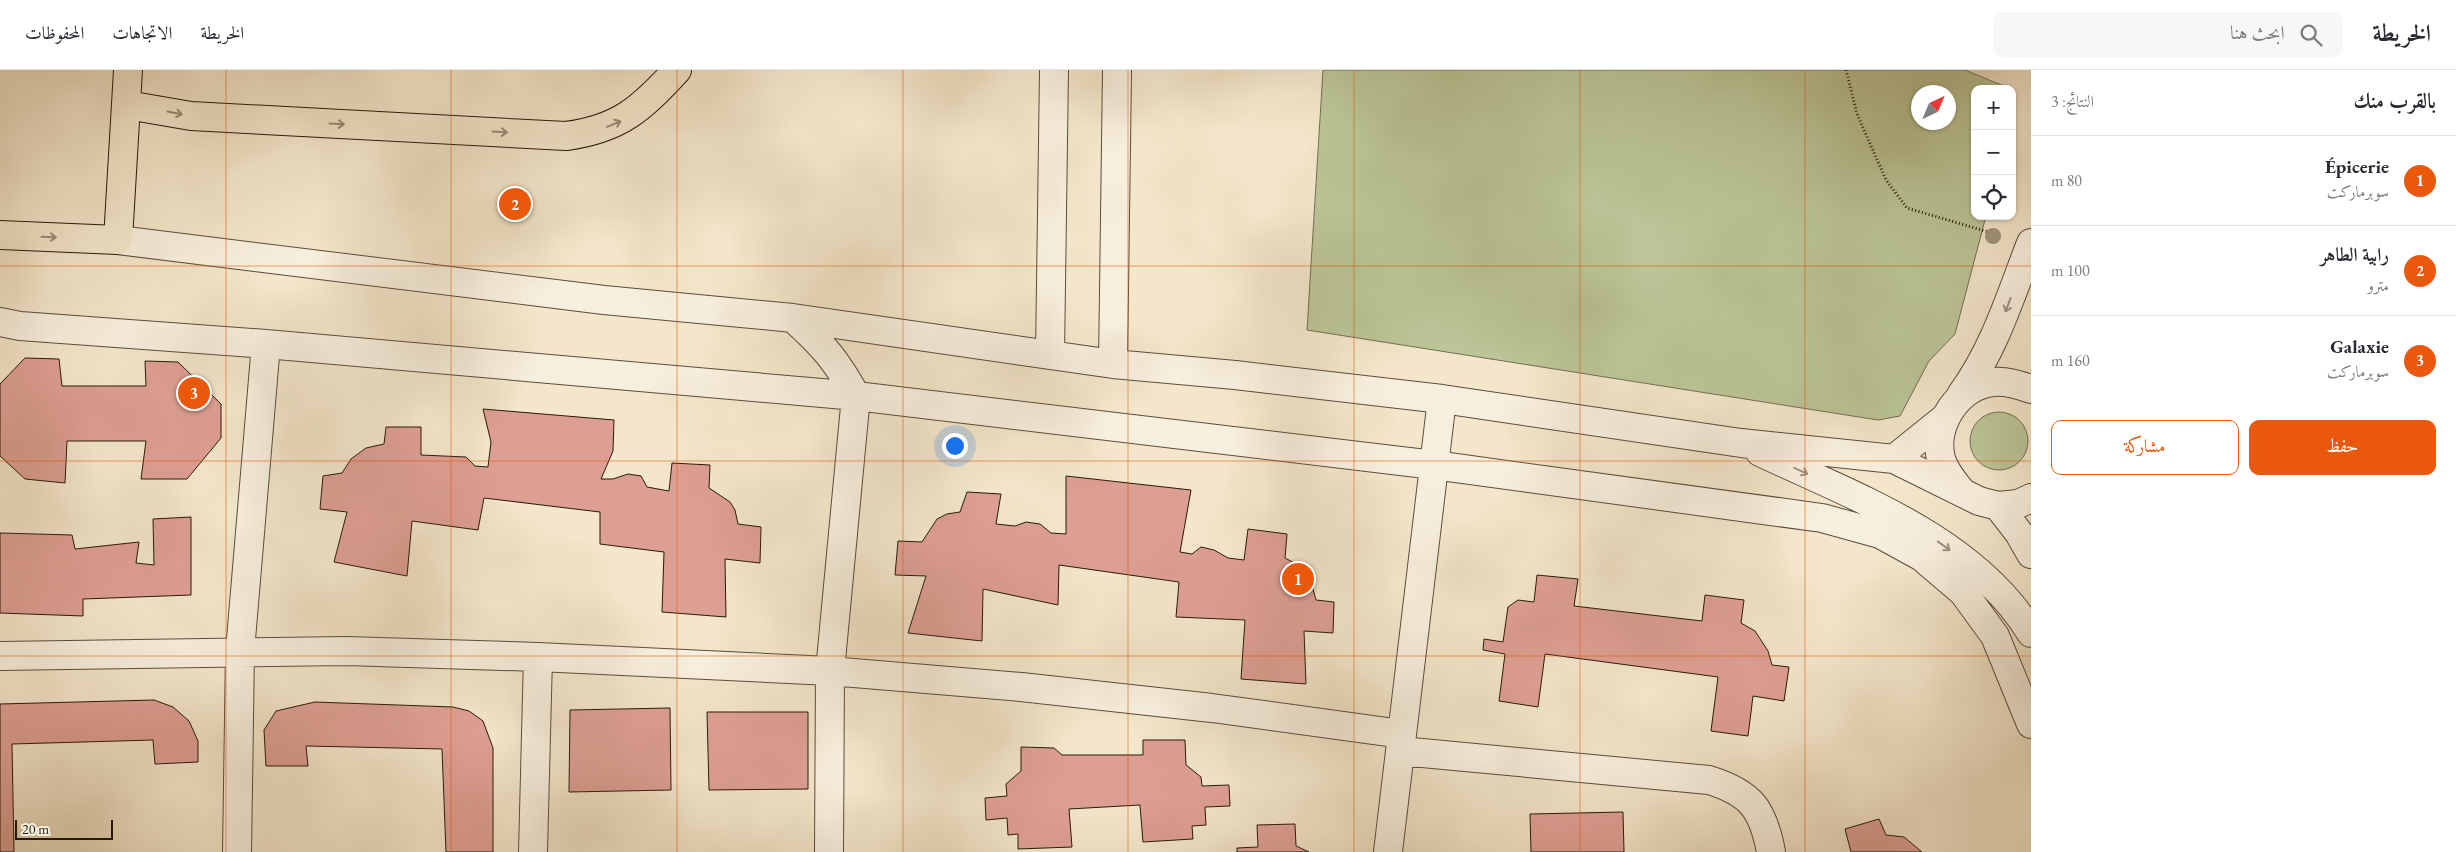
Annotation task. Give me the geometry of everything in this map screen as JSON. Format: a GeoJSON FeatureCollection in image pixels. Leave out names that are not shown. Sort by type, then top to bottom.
{"type":"FeatureCollection","features":[{"type":"Feature","properties":{"kind":"main road"},"geometry":{"type":"LineString","coordinates":[[0,235],[118,240],[128,70]]}},
{"type":"Feature","properties":{"kind":"main road"},"geometry":{"type":"LineString","coordinates":[[127,105],[191,116],[566,136],[604,128],[622,121],[652,98],[677,70]]}},
{"type":"Feature","properties":{"kind":"street"},"geometry":{"type":"LineString","coordinates":[[1050,355],[1054,70]]}},
{"type":"Feature","properties":{"kind":"street"},"geometry":{"type":"LineString","coordinates":[[1113,364],[1117,70]]}},
{"type":"Feature","properties":{"kind":"street"},"geometry":{"type":"LineString","coordinates":[[118,240],[604,300],[794,318],[1113,364],[1235,375],[1442,399],[1741,443],[1894,459],[1979,501],[1998,506],[2018,504],[2031,498]]}},
{"type":"Feature","properties":{"kind":"street"},"geometry":{"type":"LineString","coordinates":[[1961,491],[1948,476],[1941,457],[1940,437],[1951,409],[1980,369],[1993,342],[2030,244]]}},
{"type":"Feature","properties":{"kind":"street"},"geometry":{"type":"LineString","coordinates":[[794,318],[836,360],[856,396],[830,671],[829,852]]}},
{"type":"Feature","properties":{"kind":"street"},"geometry":{"type":"LineString","coordinates":[[0,322],[20,326],[266,344],[856,396],[1434,465],[1822,518],[1880,534],[1922,557],[1963,592],[1995,636],[2031,724]]}},
{"type":"Feature","properties":{"kind":"street"},"geometry":{"type":"LineString","coordinates":[[237,852],[240,651],[266,344]]}},
{"type":"Feature","properties":{"kind":"street"},"geometry":{"type":"LineString","coordinates":[[1894,459],[1972,389],[1992,382],[2025,383]]}},
{"type":"Feature","properties":{"kind":"street"},"geometry":{"type":"LineString","coordinates":[[1388,852],[1442,399]]}},
{"type":"Feature","properties":{"kind":"street"},"geometry":{"type":"LineString","coordinates":[[1741,443],[1906,521],[1944,545],[1986,580],[2017,610],[2031,633]]}},
{"type":"Feature","properties":{"kind":"street"},"geometry":{"type":"LineString","coordinates":[[1998,506],[2019,532],[2031,554]]}},
{"type":"Feature","properties":{"kind":"street"},"geometry":{"type":"LineString","coordinates":[[0,656],[240,651],[346,651],[538,657],[830,671],[1212,708],[1401,742],[1709,780],[1732,787],[1754,806],[1766,827],[1771,852]]}},
{"type":"Feature","properties":{"kind":"street"},"geometry":{"type":"LineString","coordinates":[[533,852],[538,657]]}},
{"type":"Feature","properties":{"kind":"path"},"geometry":{"type":"LineString","coordinates":[[1846,70],[1861,122],[1886,180],[1907,208],[2030,244]]}},
{"type":"Feature","properties":{"kind":"green space"},"geometry":{"type":"Polygon","coordinates":[[[1323,70],[1965,70],[2001,85],[1971,85],[1971,220],[1985,220],[1955,334],[1929,361],[1900,416],[1878,420],[1307,330],[1323,70]]]}},
{"type":"Feature","properties":{"kind":"green space"},"geometry":{"type":"Polygon","coordinates":[[[1993,412],[2005,412],[2020,420],[2028,435],[2028,447],[2020,462],[2005,470],[1993,470],[1978,462],[1970,447],[1970,435],[1978,420],[1993,412]]]}},
{"type":"Feature","properties":{"kind":"building"},"geometry":{"type":"Polygon","coordinates":[[[25,358],[59,359],[62,386],[146,386],[145,361],[178,362],[221,404],[221,438],[187,479],[141,479],[146,441],[67,441],[65,483],[25,479],[0,456],[0,384],[25,358]]]}},
{"type":"Feature","properties":{"kind":"building"},"geometry":{"type":"Polygon","coordinates":[[[483,409],[614,420],[613,451],[601,479],[613,479],[628,474],[641,476],[647,487],[669,491],[672,463],[710,465],[709,488],[730,502],[735,510],[738,524],[761,527],[760,563],[725,559],[726,617],[662,612],[664,552],[600,544],[600,512],[484,498],[478,530],[412,521],[407,576],[334,562],[347,512],[320,509],[323,476],[342,473],[351,459],[366,448],[384,444],[386,427],[421,427],[421,455],[466,457],[475,466],[488,467],[491,442],[483,409]]]}},
{"type":"Feature","properties":{"kind":"building"},"geometry":{"type":"Polygon","coordinates":[[[1066,476],[1191,490],[1180,552],[1192,554],[1201,547],[1214,550],[1228,558],[1244,560],[1248,529],[1287,534],[1285,558],[1300,566],[1311,582],[1316,600],[1334,602],[1333,633],[1304,631],[1306,684],[1241,679],[1245,620],[1176,617],[1179,582],[1059,565],[1058,605],[983,589],[982,641],[908,633],[926,576],[895,575],[898,541],[922,542],[937,519],[947,514],[960,512],[967,492],[1001,494],[996,524],[1015,526],[1026,522],[1040,524],[1051,533],[1066,534],[1066,476]]]}},
{"type":"Feature","properties":{"kind":"building"},"geometry":{"type":"Polygon","coordinates":[[[191,517],[191,595],[83,599],[83,616],[0,613],[0,533],[72,535],[75,549],[139,542],[136,563],[154,565],[153,519],[191,517]]]}},
{"type":"Feature","properties":{"kind":"building"},"geometry":{"type":"Polygon","coordinates":[[[1537,575],[1578,579],[1574,606],[1702,621],[1705,595],[1744,600],[1741,623],[1755,631],[1768,651],[1772,665],[1789,667],[1784,701],[1753,696],[1748,736],[1711,731],[1718,677],[1545,654],[1538,707],[1499,701],[1505,654],[1483,650],[1484,639],[1503,642],[1508,607],[1518,600],[1534,602],[1537,575]]]}},
{"type":"Feature","properties":{"kind":"building"},"geometry":{"type":"Polygon","coordinates":[[[154,700],[173,707],[189,721],[198,741],[198,762],[155,764],[153,740],[12,744],[14,852],[0,852],[0,704],[154,700]]]}},
{"type":"Feature","properties":{"kind":"building"},"geometry":{"type":"Polygon","coordinates":[[[315,702],[453,707],[469,711],[483,721],[493,748],[493,852],[446,852],[442,749],[306,746],[308,766],[266,766],[264,730],[276,711],[315,702]]]}},
{"type":"Feature","properties":{"kind":"building"},"geometry":{"type":"Polygon","coordinates":[[[670,708],[671,790],[569,792],[570,710],[670,708]]]}},
{"type":"Feature","properties":{"kind":"building"},"geometry":{"type":"Polygon","coordinates":[[[707,712],[808,712],[808,789],[709,790],[707,712]]]}},
{"type":"Feature","properties":{"kind":"building"},"geometry":{"type":"Polygon","coordinates":[[[1143,740],[1185,740],[1186,765],[1201,777],[1202,786],[1229,785],[1230,806],[1205,807],[1206,825],[1192,826],[1193,839],[1143,842],[1140,805],[1069,809],[1072,847],[1018,849],[1018,834],[1008,835],[1007,818],[986,820],[985,798],[1007,796],[1006,784],[1021,771],[1021,747],[1054,748],[1062,755],[1143,755],[1143,740]]]}},
{"type":"Feature","properties":{"kind":"building"},"geometry":{"type":"Polygon","coordinates":[[[1623,812],[1624,852],[1531,852],[1530,814],[1623,812]]]}},
{"type":"Feature","properties":{"kind":"building"},"geometry":{"type":"Polygon","coordinates":[[[1879,819],[1886,835],[1904,837],[1922,852],[1851,852],[1845,829],[1879,819]]]}},
{"type":"Feature","properties":{"kind":"building"},"geometry":{"type":"Polygon","coordinates":[[[1295,824],[1296,846],[1309,852],[1237,852],[1237,848],[1258,847],[1257,825],[1295,824]]]}},
{"type":"Feature","properties":{"kind":"place","name":"رابية الطاهر"},"geometry":{"type":"Point","coordinates":[515,204]}},
{"type":"Feature","properties":{"kind":"place","name":"Galaxie"},"geometry":{"type":"Point","coordinates":[194,393]}},
{"type":"Feature","properties":{"kind":"place","name":"Épicerie"},"geometry":{"type":"Point","coordinates":[1298,579]}}]}
